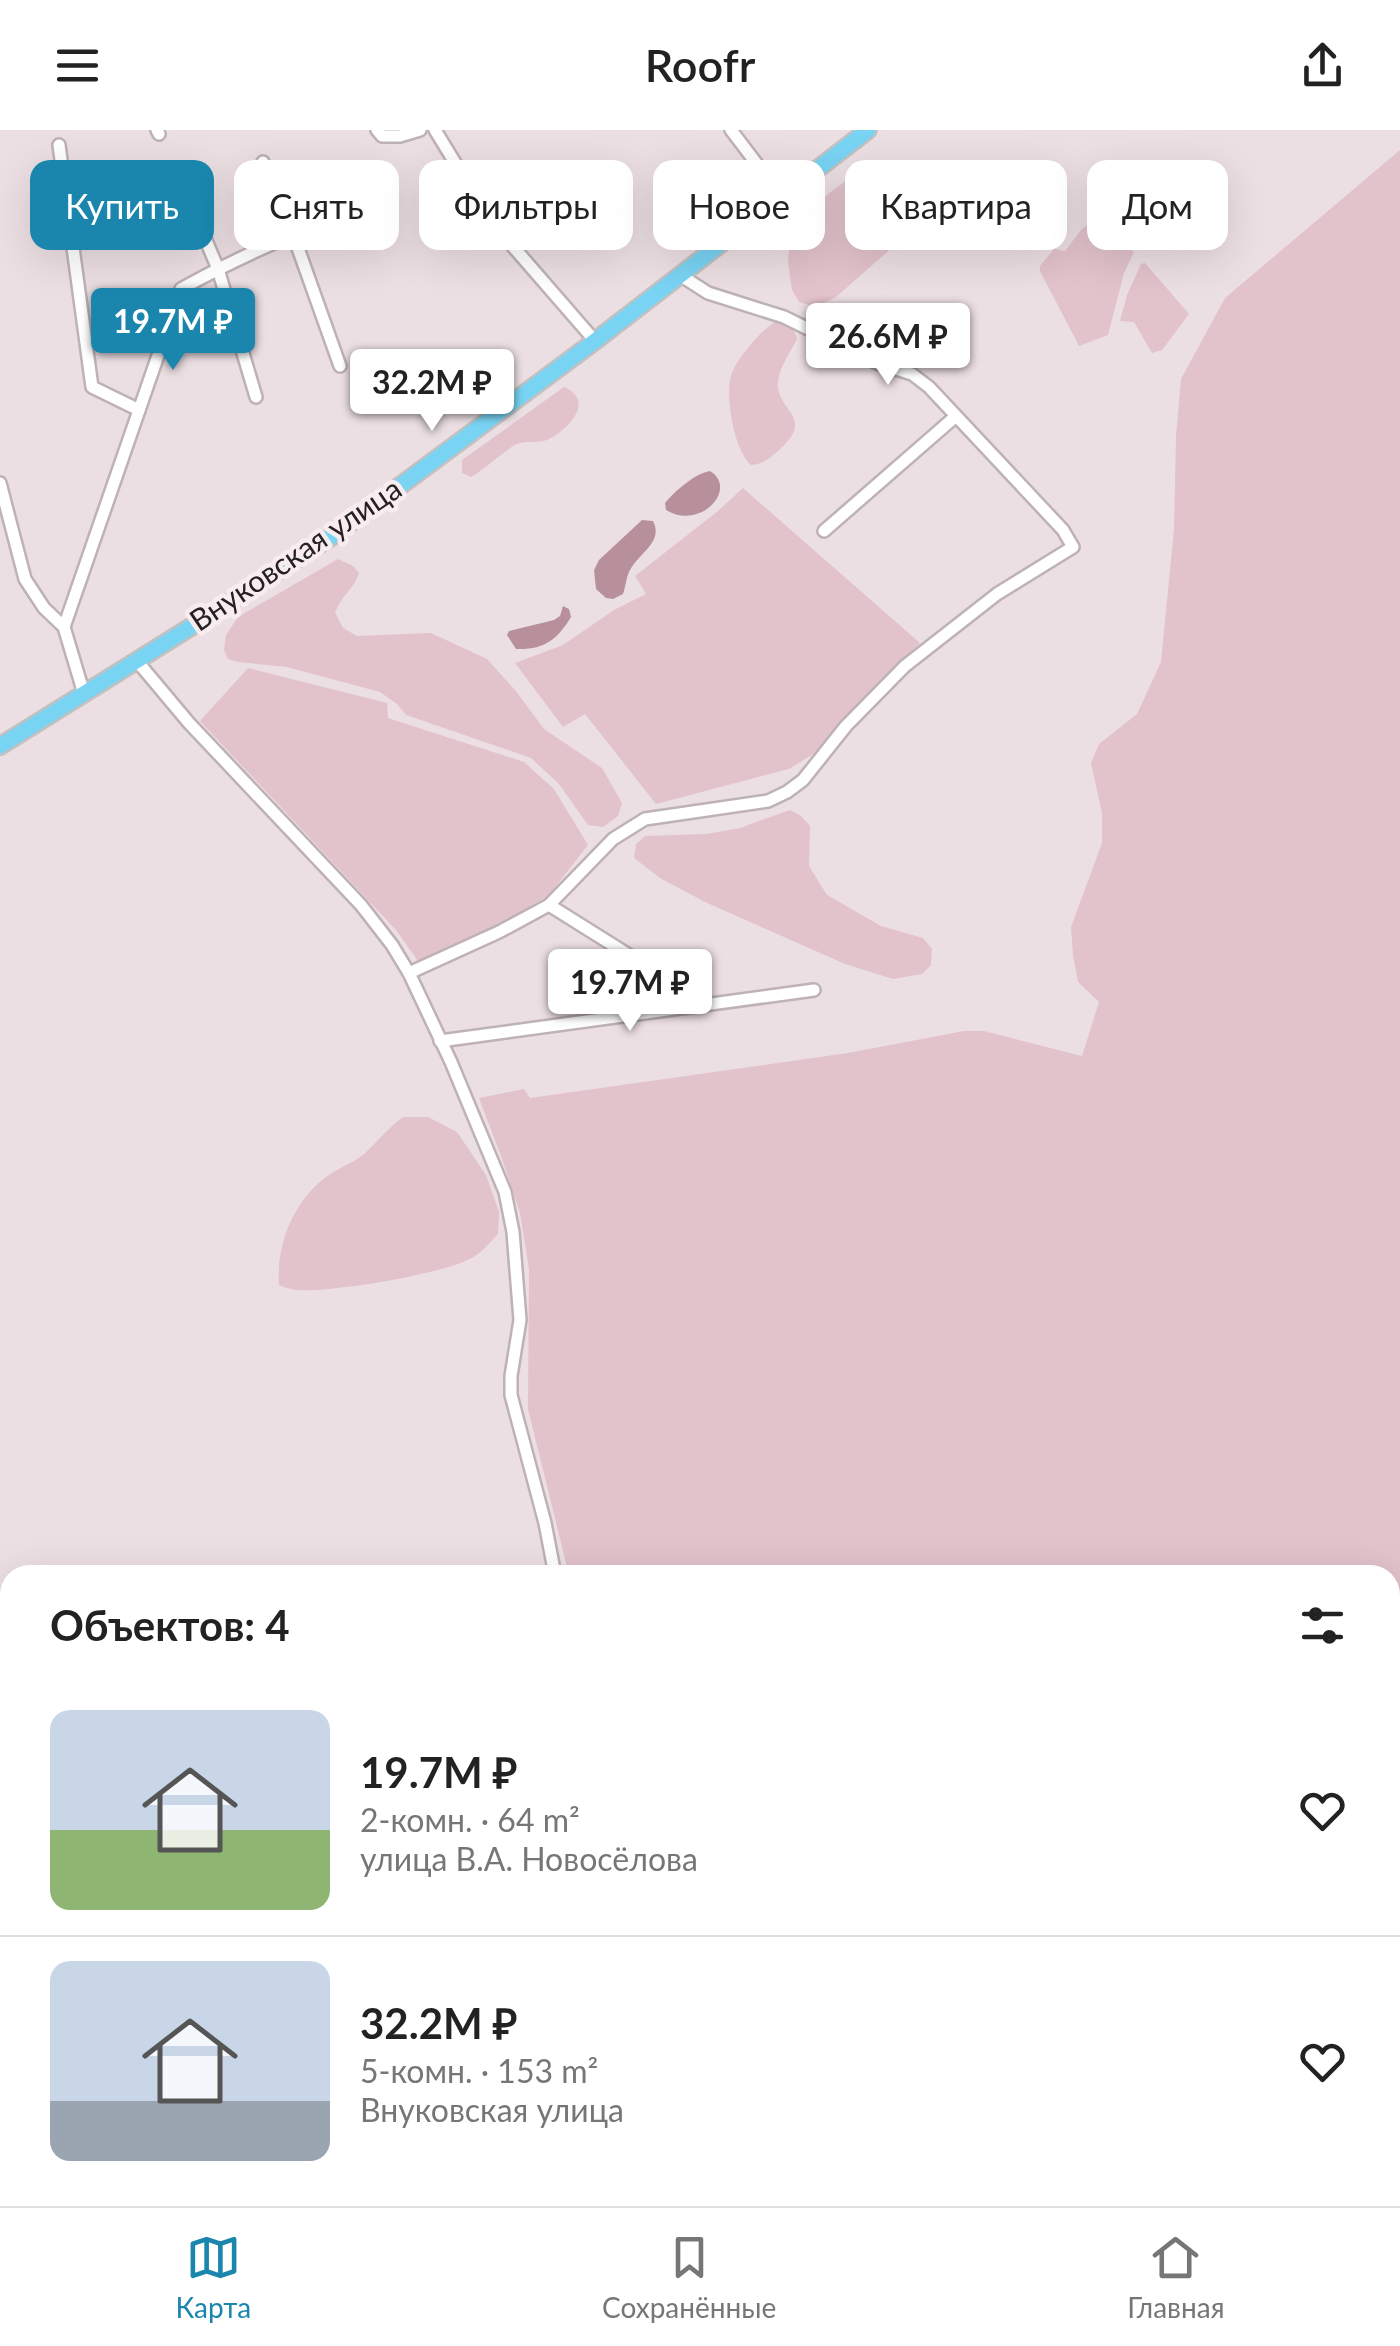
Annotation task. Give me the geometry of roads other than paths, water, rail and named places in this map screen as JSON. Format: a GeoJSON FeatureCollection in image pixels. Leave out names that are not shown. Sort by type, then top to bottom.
{"type":"FeatureCollection","features":[{"type":"Feature","properties":{"kind":"main road","name":"Внуковская улица"},"geometry":{"type":"LineString","coordinates":[[825,164],[868,130]]}},
{"type":"Feature","properties":{"kind":"main road","name":"Внуковская улица"},"geometry":{"type":"LineString","coordinates":[[0,746],[334,534],[713,250]]}},
{"type":"Feature","properties":{"kind":"street"},"geometry":{"type":"LineString","coordinates":[[377,130],[388,137],[420,130]]}},
{"type":"Feature","properties":{"kind":"street"},"geometry":{"type":"LineString","coordinates":[[435,130],[490,220],[595,341]]}},
{"type":"Feature","properties":{"kind":"street"},"geometry":{"type":"LineString","coordinates":[[731,130],[754,160]]}},
{"type":"Feature","properties":{"kind":"street"},"geometry":{"type":"LineString","coordinates":[[58,145],[92,387],[139,410]]}},
{"type":"Feature","properties":{"kind":"street"},"geometry":{"type":"LineString","coordinates":[[210,250],[256,397]]}},
{"type":"Feature","properties":{"kind":"street"},"geometry":{"type":"LineString","coordinates":[[64,627],[181,289],[258,250]]}},
{"type":"Feature","properties":{"kind":"street"},"geometry":{"type":"LineString","coordinates":[[299,250],[340,366]]}},
{"type":"Feature","properties":{"kind":"street"},"geometry":{"type":"LineString","coordinates":[[409,973],[550,905],[612,839],[645,819],[768,801],[787,792],[803,780],[846,726],[905,666],[996,594],[1074,547],[1063,530],[929,387],[912,374],[876,363],[784,317],[708,292],[680,275]]}},
{"type":"Feature","properties":{"kind":"street"},"geometry":{"type":"LineString","coordinates":[[824,531],[956,416]]}},
{"type":"Feature","properties":{"kind":"street"},"geometry":{"type":"LineString","coordinates":[[0,483],[25,579],[44,608],[64,627],[84,694]]}},
{"type":"Feature","properties":{"kind":"street"},"geometry":{"type":"LineString","coordinates":[[137,661],[189,723],[361,905],[409,973],[504,1192],[513,1232],[520,1320],[511,1394],[552,1565]]}},
{"type":"Feature","properties":{"kind":"street"},"geometry":{"type":"LineString","coordinates":[[550,905],[674,984],[688,1006]]}},
{"type":"Feature","properties":{"kind":"street"},"geometry":{"type":"LineString","coordinates":[[440,1041],[814,990]]}}]}
